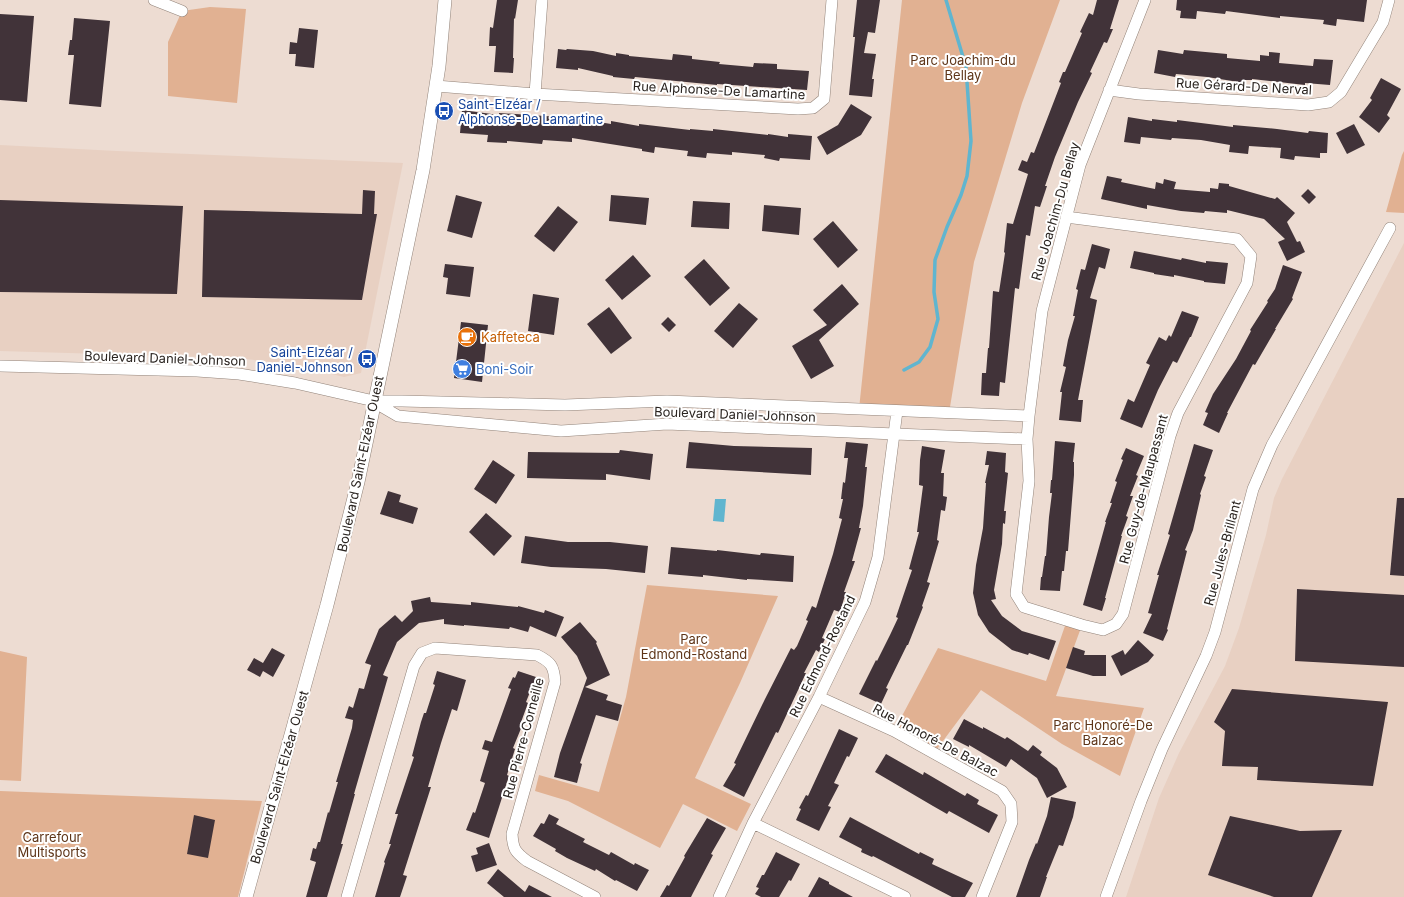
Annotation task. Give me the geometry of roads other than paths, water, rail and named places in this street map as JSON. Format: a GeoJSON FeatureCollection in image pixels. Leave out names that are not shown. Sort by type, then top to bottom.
{"type":"FeatureCollection","features":[{"type":"Feature","properties":{"kind":"street"},"geometry":{"type":"LineString","coordinates":[[154,0],[182,11]]}},
{"type":"Feature","properties":{"kind":"street","name":"Boulevard Saint-Elzéar Ouest"},"geometry":{"type":"LineString","coordinates":[[246,897],[340,556],[366,445],[423,170],[436,86],[445,0]]}},
{"type":"Feature","properties":{"kind":"street"},"geometry":{"type":"LineString","coordinates":[[535,94],[542,0]]}},
{"type":"Feature","properties":{"kind":"street","name":"Rue Alphonse-De Lamartine"},"geometry":{"type":"LineString","coordinates":[[436,86],[535,94],[798,109],[813,108],[824,98],[832,0]]}},
{"type":"Feature","properties":{"kind":"street","name":"Rue Joachim-Du Bellay"},"geometry":{"type":"LineString","coordinates":[[1027,439],[1042,311],[1066,217],[1080,165],[1145,0]]}},
{"type":"Feature","properties":{"kind":"street","name":"Rue Gérard-De Nerval"},"geometry":{"type":"LineString","coordinates":[[1109,90],[1308,105],[1328,102],[1341,92],[1383,22],[1389,0]]}},
{"type":"Feature","properties":{"kind":"street","name":"Rue Guy-de-Maupassant"},"geometry":{"type":"LineString","coordinates":[[1027,439],[1029,481],[1016,594],[1024,607],[1082,625],[1102,630],[1116,624],[1123,614],[1176,418],[1247,283],[1251,256],[1237,239],[1066,217]]}},
{"type":"Feature","properties":{"kind":"street","name":"Rue Jules-Brillant"},"geometry":{"type":"LineString","coordinates":[[1106,897],[1143,796],[1215,632],[1253,489],[1258,477],[1272,445],[1390,228]]}},
{"type":"Feature","properties":{"kind":"street","name":"Boulevard Daniel-Johnson"},"geometry":{"type":"LineString","coordinates":[[0,366],[197,371],[239,374],[295,383],[374,401],[564,405],[667,401],[1029,416]]}},
{"type":"Feature","properties":{"kind":"street","name":"Boulevard Daniel-Johnson"},"geometry":{"type":"LineString","coordinates":[[374,401],[398,416],[561,431],[667,424],[1027,439]]}},
{"type":"Feature","properties":{"kind":"street","name":"Rue Edmond-Rostand"},"geometry":{"type":"LineString","coordinates":[[719,897],[754,823],[819,697],[865,602],[878,557],[897,411]]}},
{"type":"Feature","properties":{"kind":"street","name":"Rue Pierre-Corneille"},"geometry":{"type":"LineString","coordinates":[[347,897],[414,666],[422,653],[435,648],[536,655],[547,661],[554,670],[555,682],[512,834],[513,846],[519,855],[527,861],[595,897]]}},
{"type":"Feature","properties":{"kind":"street","name":"Rue Honoré-De Balzac"},"geometry":{"type":"LineString","coordinates":[[819,697],[903,736],[1002,791],[1011,804],[1012,822],[982,897]]}},
{"type":"Feature","properties":{"kind":"street"},"geometry":{"type":"LineString","coordinates":[[754,823],[905,897]]}},
{"type":"Feature","properties":{"kind":"water"},"geometry":{"type":"Polygon","coordinates":[[[715,499],[726,499],[724,522],[713,521],[715,499]]]}},
{"type":"Feature","properties":{"kind":"waterway"},"geometry":{"type":"LineString","coordinates":[[904,370],[919,362],[930,347],[938,319],[934,292],[935,260],[967,176],[971,141],[966,67],[946,0]]}},
{"type":"Feature","properties":{"kind":"place","name":"Saint-Elzéar / Alphonse-De Lamartine"},"geometry":{"type":"Point","coordinates":[444,111]}},
{"type":"Feature","properties":{"kind":"place","name":"Kaffeteca"},"geometry":{"type":"Point","coordinates":[467,337]}},
{"type":"Feature","properties":{"kind":"place","name":"Saint-Elzéar / Daniel-Johnson"},"geometry":{"type":"Point","coordinates":[367,359]}},
{"type":"Feature","properties":{"kind":"place","name":"Boni-Soir"},"geometry":{"type":"Point","coordinates":[462,369]}},
{"type":"Feature","properties":{"kind":"park label","name":"Parc Joachim-du Bellay"},"geometry":{"type":"Point","coordinates":[963,68]}},
{"type":"Feature","properties":{"kind":"park label","name":"Parc Edmond-Rostand"},"geometry":{"type":"Point","coordinates":[694,646]}},
{"type":"Feature","properties":{"kind":"park label","name":"Parc Honoré-De Balzac"},"geometry":{"type":"Point","coordinates":[1103,732]}},
{"type":"Feature","properties":{"kind":"park label","name":"Carrefour Multisports"},"geometry":{"type":"Point","coordinates":[52,844]}}]}
